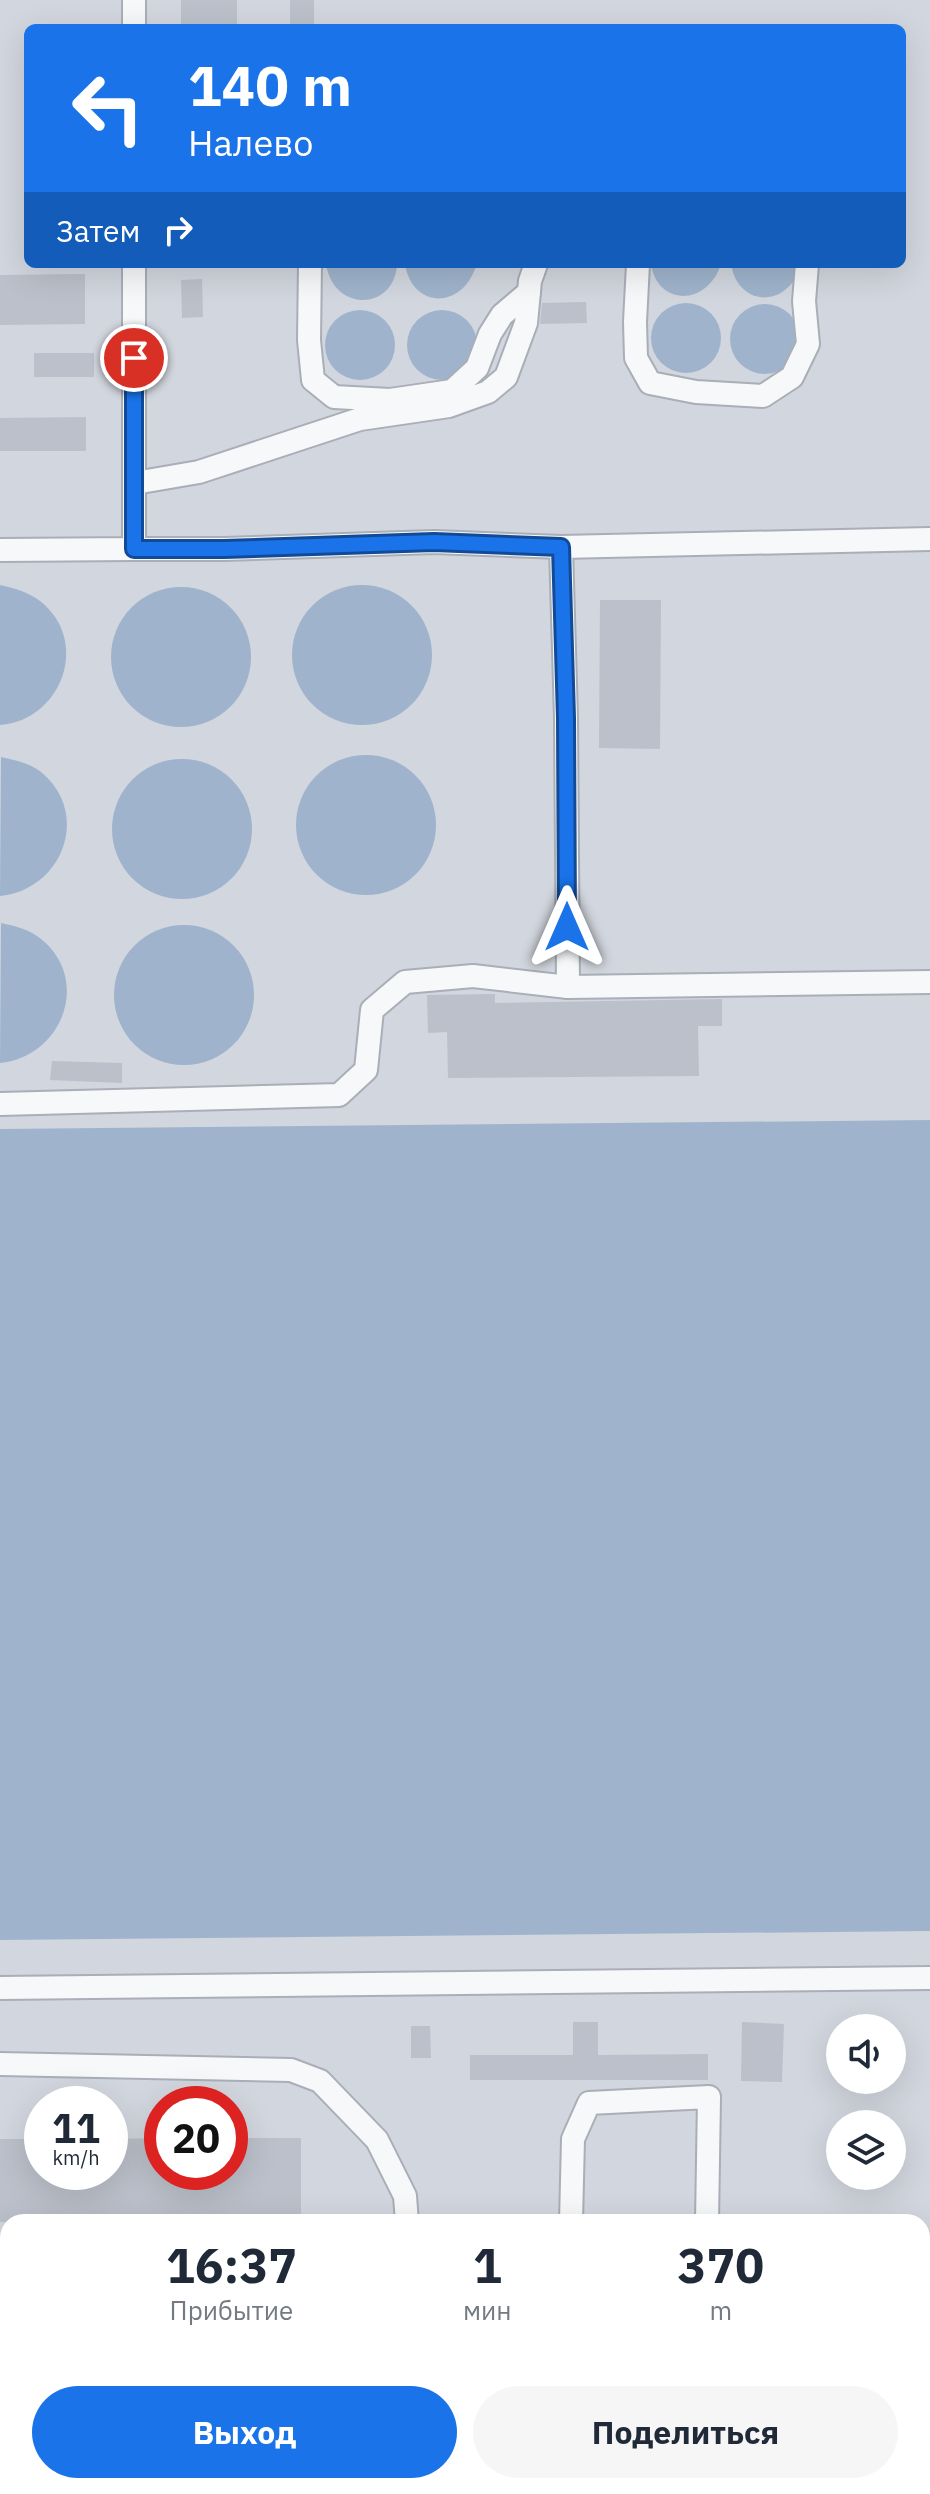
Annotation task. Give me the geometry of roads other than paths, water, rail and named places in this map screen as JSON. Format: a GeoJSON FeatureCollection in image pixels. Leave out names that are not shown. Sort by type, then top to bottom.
{"type":"FeatureCollection","features":[{"type":"Feature","properties":{"kind":"lane"},"geometry":{"type":"LineString","coordinates":[[134,0],[134,24]]}},
{"type":"Feature","properties":{"kind":"lane"},"geometry":{"type":"LineString","coordinates":[[134,268],[134,549]]}},
{"type":"Feature","properties":{"kind":"lane"},"geometry":{"type":"LineString","coordinates":[[310,268],[309,340],[313,380],[334,397],[390,400],[452,391],[477,368],[490,334],[502,315],[529,292]]}},
{"type":"Feature","properties":{"kind":"lane"},"geometry":{"type":"LineString","coordinates":[[135,483],[199,472],[360,419],[449,406],[488,392],[506,377],[526,323],[535,268]]}},
{"type":"Feature","properties":{"kind":"lane"},"geometry":{"type":"LineString","coordinates":[[638,268],[636,358],[650,383],[696,392],[763,396],[792,377],[808,344],[804,301],[807,268]]}},
{"type":"Feature","properties":{"kind":"lane"},"geometry":{"type":"LineString","coordinates":[[0,550],[224,549],[434,542],[561,547],[930,539]]}},
{"type":"Feature","properties":{"kind":"lane"},"geometry":{"type":"LineString","coordinates":[[561,547],[568,987]]}},
{"type":"Feature","properties":{"kind":"lane"},"geometry":{"type":"LineString","coordinates":[[0,1104],[339,1095],[366,1070],[372,1010],[405,982],[473,976],[568,987],[930,982]]}},
{"type":"Feature","properties":{"kind":"lane"},"geometry":{"type":"LineString","coordinates":[[0,1988],[930,1978]]}},
{"type":"Feature","properties":{"kind":"lane"},"geometry":{"type":"LineString","coordinates":[[0,2064],[291,2070],[320,2081],[377,2140],[405,2196],[406,2214]]}},
{"type":"Feature","properties":{"kind":"lane"},"geometry":{"type":"LineString","coordinates":[[571,2214],[573,2139],[589,2103],[709,2097],[707,2214]]}},
{"type":"Feature","properties":{"kind":"water"},"geometry":{"type":"Polygon","coordinates":[[[327,268],[396,268],[394,279],[386,290],[364,300],[340,292],[327,268]]]}},
{"type":"Feature","properties":{"kind":"water"},"geometry":{"type":"Polygon","coordinates":[[[406,268],[475,268],[460,291],[449,297],[427,296],[409,279],[406,268]]]}},
{"type":"Feature","properties":{"kind":"water"},"geometry":{"type":"Polygon","coordinates":[[[652,268],[719,268],[705,288],[683,296],[662,288],[652,268]]]}},
{"type":"Feature","properties":{"kind":"water"},"geometry":{"type":"Polygon","coordinates":[[[732,268],[799,268],[786,289],[764,297],[743,289],[732,268]]]}},
{"type":"Feature","properties":{"kind":"water"},"geometry":{"type":"Polygon","coordinates":[[[686,303],[711,313],[721,338],[711,363],[686,373],[661,363],[651,338],[661,313],[686,303]]]}},
{"type":"Feature","properties":{"kind":"water"},"geometry":{"type":"Polygon","coordinates":[[[765,304],[790,314],[800,339],[790,364],[765,374],[740,364],[730,339],[740,314],[765,304]]]}},
{"type":"Feature","properties":{"kind":"water"},"geometry":{"type":"Polygon","coordinates":[[[360,310],[385,320],[395,345],[385,370],[360,380],[335,370],[325,345],[335,320],[360,310]]]}},
{"type":"Feature","properties":{"kind":"water"},"geometry":{"type":"Polygon","coordinates":[[[442,310],[467,320],[477,345],[467,370],[442,380],[417,370],[407,345],[417,320],[442,310]]]}},
{"type":"Feature","properties":{"kind":"water"},"geometry":{"type":"Polygon","coordinates":[[[0,585],[40,601],[55,618],[64,637],[66,656],[62,676],[53,694],[40,709],[22,720],[0,725],[0,585]]]}},
{"type":"Feature","properties":{"kind":"water"},"geometry":{"type":"Polygon","coordinates":[[[362,585],[389,590],[411,606],[427,628],[432,655],[427,682],[411,704],[389,720],[362,725],[335,720],[313,704],[297,682],[292,655],[297,628],[313,606],[335,590],[362,585]]]}},
{"type":"Feature","properties":{"kind":"water"},"geometry":{"type":"Polygon","coordinates":[[[181,587],[208,592],[230,608],[246,630],[251,657],[246,684],[230,706],[208,722],[181,727],[154,722],[132,706],[116,684],[111,657],[116,630],[132,608],[154,592],[181,587]]]}},
{"type":"Feature","properties":{"kind":"water"},"geometry":{"type":"Polygon","coordinates":[[[366,755],[393,760],[415,776],[431,798],[436,825],[431,852],[415,874],[393,890],[366,895],[339,890],[317,874],[301,852],[296,825],[301,798],[317,776],[339,760],[366,755]]]}},
{"type":"Feature","properties":{"kind":"water"},"geometry":{"type":"Polygon","coordinates":[[[1,757],[27,764],[41,772],[56,789],[65,808],[67,828],[63,848],[54,865],[40,880],[22,891],[0,896],[1,757]]]}},
{"type":"Feature","properties":{"kind":"water"},"geometry":{"type":"Polygon","coordinates":[[[182,759],[209,764],[231,780],[247,802],[252,829],[247,856],[231,878],[209,894],[182,899],[155,894],[133,878],[117,856],[112,829],[117,802],[133,780],[155,764],[182,759]]]}},
{"type":"Feature","properties":{"kind":"water"},"geometry":{"type":"Polygon","coordinates":[[[1,923],[27,930],[41,939],[56,956],[65,975],[67,995],[63,1014],[54,1032],[40,1047],[22,1058],[0,1063],[1,923]]]}},
{"type":"Feature","properties":{"kind":"water"},"geometry":{"type":"Polygon","coordinates":[[[184,925],[211,930],[233,946],[249,968],[254,995],[249,1022],[233,1044],[211,1060],[184,1065],[157,1060],[135,1044],[119,1022],[114,995],[119,968],[135,946],[157,930],[184,925]]]}},
{"type":"Feature","properties":{"kind":"water"},"geometry":{"type":"Polygon","coordinates":[[[930,1120],[930,1931],[0,1940],[0,1129],[930,1120]]]}}]}
